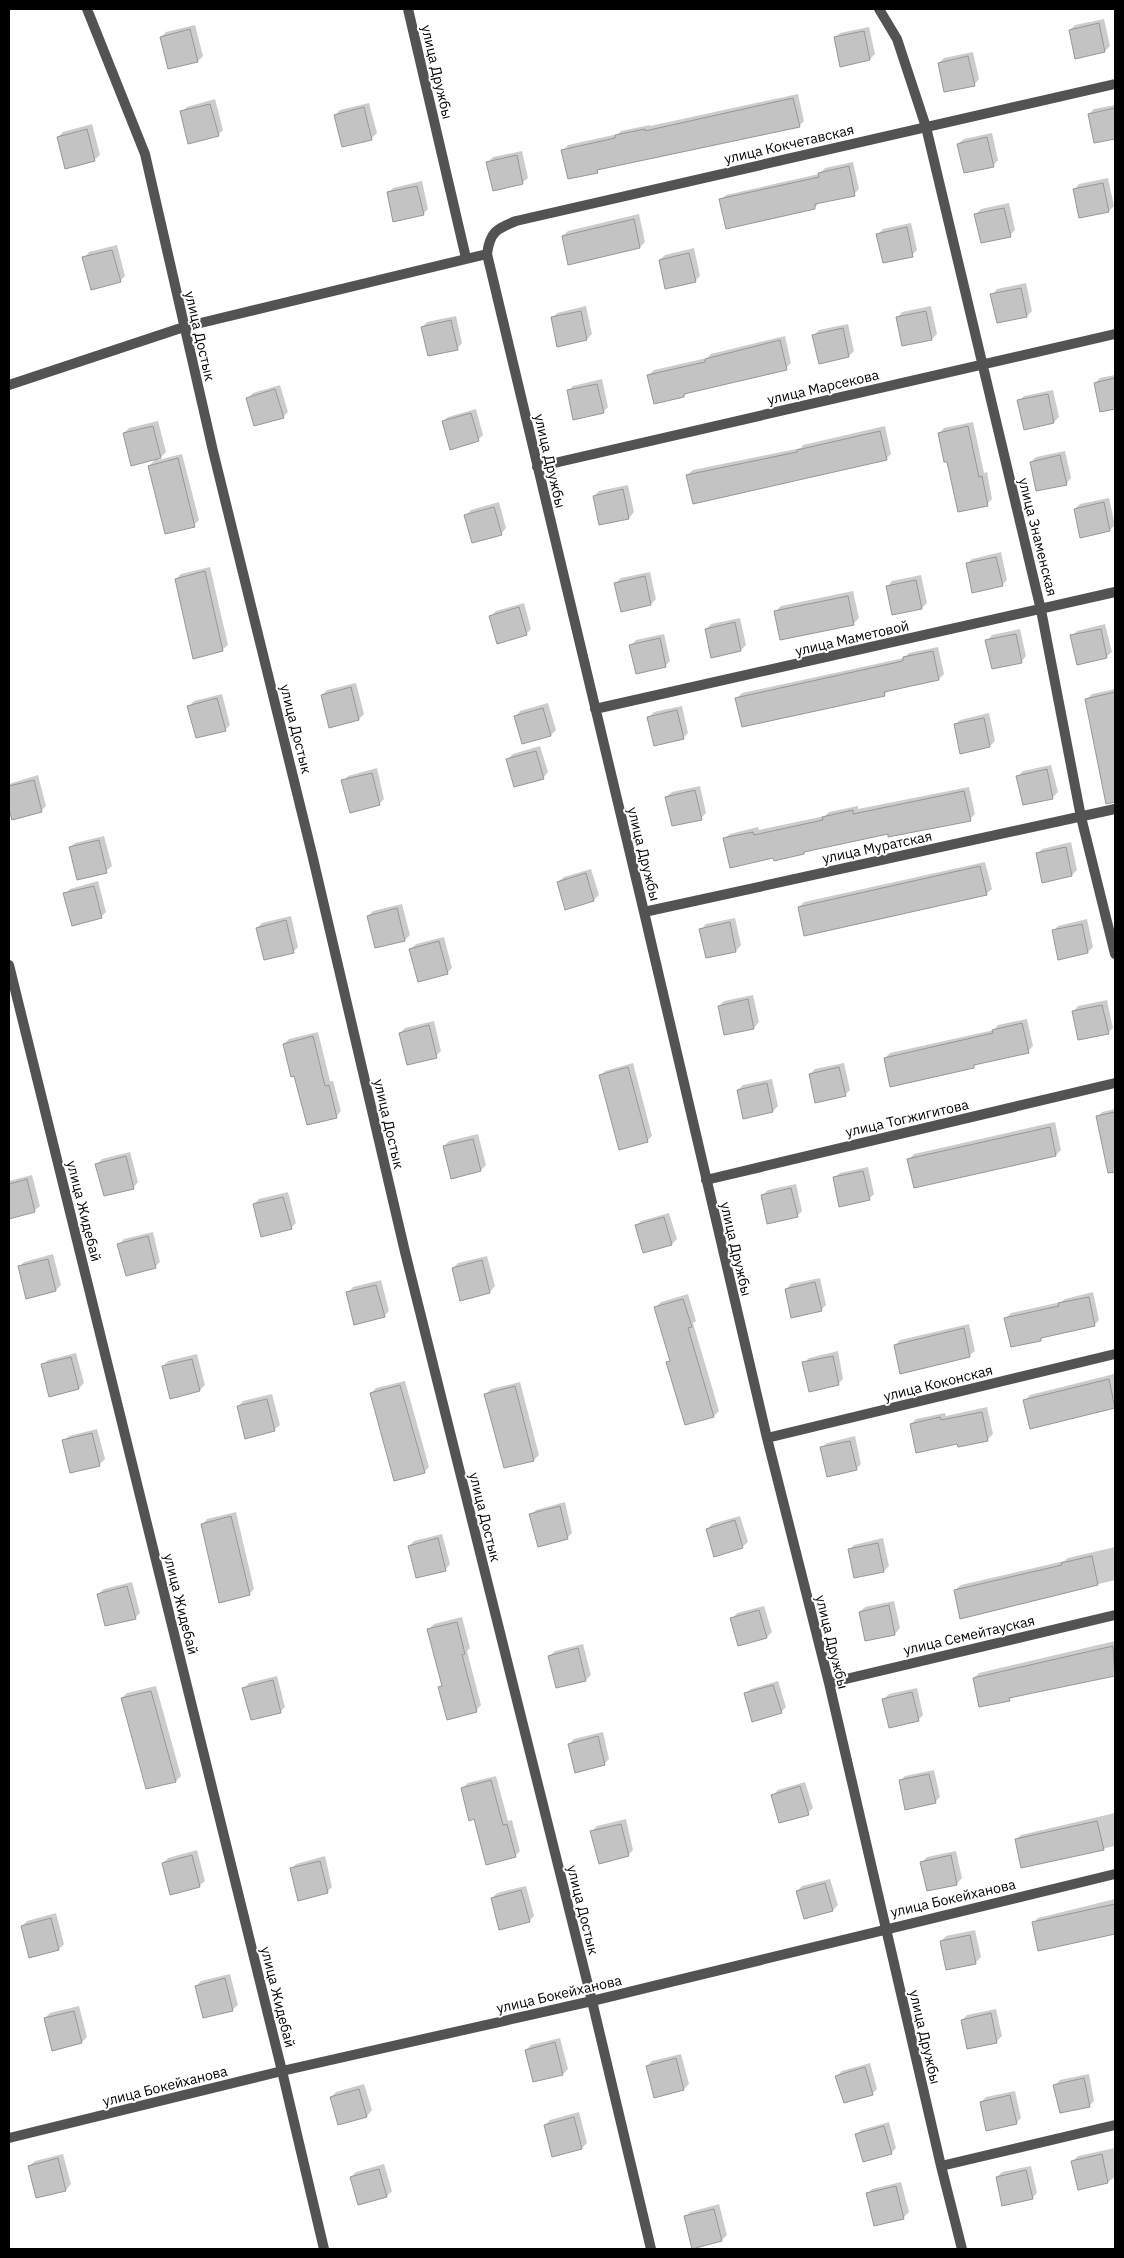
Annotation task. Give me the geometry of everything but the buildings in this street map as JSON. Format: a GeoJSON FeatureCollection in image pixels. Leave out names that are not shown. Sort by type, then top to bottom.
{"type":"FeatureCollection","features":[{"type":"Feature","properties":{"kind":"street","name":"улица Достык"},"geometry":{"type":"LineString","coordinates":[[87,9],[145,154],[184,328],[312,854],[405,1252],[592,2001],[651,2249]]}},
{"type":"Feature","properties":{"kind":"street","name":"улица Дружбы"},"geometry":{"type":"LineString","coordinates":[[408,9],[466,258]]}},
{"type":"Feature","properties":{"kind":"street","name":"улица Знаменская"},"geometry":{"type":"LineString","coordinates":[[879,9],[897,39],[926,127],[981,365],[1041,610],[1081,817],[1115,954]]}},
{"type":"Feature","properties":{"kind":"street","name":"улица Кокчетавская"},"geometry":{"type":"LineString","coordinates":[[487,254],[489,241],[497,228],[516,221],[1115,84]]}},
{"type":"Feature","properties":{"kind":"street"},"geometry":{"type":"LineString","coordinates":[[9,385],[184,328],[487,254]]}},
{"type":"Feature","properties":{"kind":"street","name":"улица Дружбы"},"geometry":{"type":"LineString","coordinates":[[487,254],[767,1438],[829,1683],[962,2249]]}},
{"type":"Feature","properties":{"kind":"street","name":"улица Марсекова"},"geometry":{"type":"LineString","coordinates":[[537,467],[1115,334]]}},
{"type":"Feature","properties":{"kind":"street","name":"улица Маметовой"},"geometry":{"type":"LineString","coordinates":[[595,709],[1115,592]]}},
{"type":"Feature","properties":{"kind":"street","name":"улица Муратская"},"geometry":{"type":"LineString","coordinates":[[644,912],[1115,809]]}},
{"type":"Feature","properties":{"kind":"street","name":"улица Жидебай"},"geometry":{"type":"LineString","coordinates":[[9,965],[324,2249]]}},
{"type":"Feature","properties":{"kind":"street","name":"улица Тогжигитова"},"geometry":{"type":"LineString","coordinates":[[706,1180],[1115,1083]]}},
{"type":"Feature","properties":{"kind":"street","name":"улица Коконская"},"geometry":{"type":"LineString","coordinates":[[767,1438],[1115,1354]]}},
{"type":"Feature","properties":{"kind":"street","name":"улица Семейтауская"},"geometry":{"type":"LineString","coordinates":[[829,1683],[1115,1615]]}},
{"type":"Feature","properties":{"kind":"street","name":"улица Бокейханова"},"geometry":{"type":"LineString","coordinates":[[9,2138],[282,2072],[592,2001],[886,1928],[1115,1874]]}},
{"type":"Feature","properties":{"kind":"street"},"geometry":{"type":"LineString","coordinates":[[941,2166],[1115,2125]]}}]}
